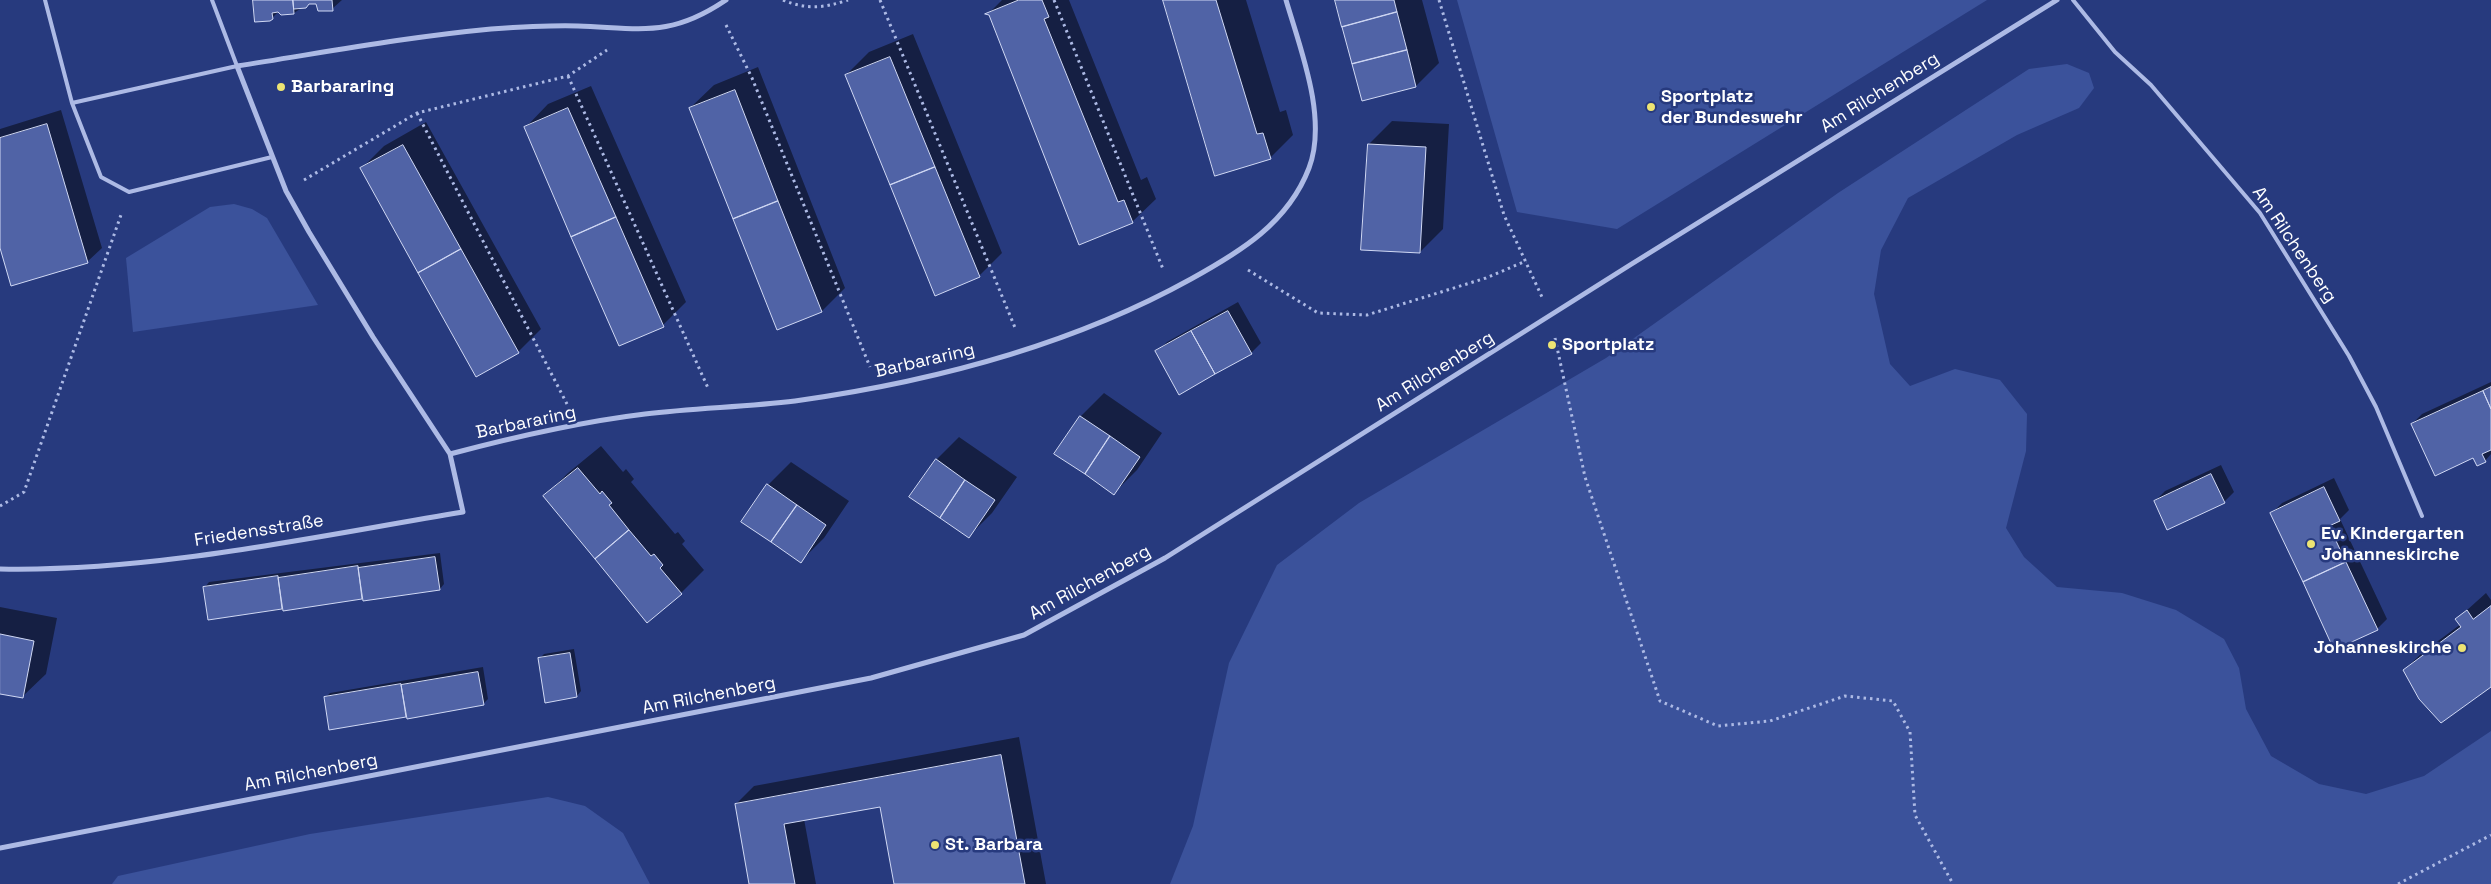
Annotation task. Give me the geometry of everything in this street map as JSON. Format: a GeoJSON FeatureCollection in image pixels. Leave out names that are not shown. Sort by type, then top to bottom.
{"type":"FeatureCollection","features":[{"type":"Feature","properties":{"kind":"street"},"geometry":{"type":"LineString","coordinates":[[450,454],[373,337],[286,190],[237,66],[439,35],[493,29],[578,26],[635,30],[678,25],[726,0]]}},
{"type":"Feature","properties":{"kind":"street","name":"Barbararing"},"geometry":{"type":"LineString","coordinates":[[450,454],[509,438],[642,414],[717,406],[793,401],[878,387],[960,369],[1024,351],[1109,319],[1172,290],[1229,258],[1266,232],[1285,209],[1310,166],[1314,143],[1315,113],[1305,63],[1286,0]]}},
{"type":"Feature","properties":{"kind":"street","name":"Am Rilchenberg"},"geometry":{"type":"LineString","coordinates":[[0,848],[871,678],[1024,635],[1164,558],[1550,315],[2057,0]]}},
{"type":"Feature","properties":{"kind":"street","name":"Friedensstraße"},"geometry":{"type":"LineString","coordinates":[[0,569],[77,567],[170,558],[462,512],[450,454]]}},
{"type":"Feature","properties":{"kind":"lane"},"geometry":{"type":"LineString","coordinates":[[44,0],[72,103],[101,176],[129,192],[272,157]]}},
{"type":"Feature","properties":{"kind":"lane"},"geometry":{"type":"LineString","coordinates":[[72,103],[237,66],[212,0]]}},
{"type":"Feature","properties":{"kind":"lane","name":"Am Rilchenberg"},"geometry":{"type":"LineString","coordinates":[[2074,0],[2115,52],[2151,85],[2260,213],[2358,373],[2376,406],[2422,516]]}},
{"type":"Feature","properties":{"kind":"path"},"geometry":{"type":"LineString","coordinates":[[783,0],[795,5],[824,8],[848,0]]}},
{"type":"Feature","properties":{"kind":"path"},"geometry":{"type":"LineString","coordinates":[[880,0],[1024,351]]}},
{"type":"Feature","properties":{"kind":"path"},"geometry":{"type":"LineString","coordinates":[[1054,0],[1172,290]]}},
{"type":"Feature","properties":{"kind":"path"},"geometry":{"type":"LineString","coordinates":[[1439,0],[1504,215],[1550,315]]}},
{"type":"Feature","properties":{"kind":"path"},"geometry":{"type":"LineString","coordinates":[[717,6],[752,78],[878,387]]}},
{"type":"Feature","properties":{"kind":"path"},"geometry":{"type":"LineString","coordinates":[[286,190],[417,113],[568,76],[635,30]]}},
{"type":"Feature","properties":{"kind":"path"},"geometry":{"type":"LineString","coordinates":[[568,76],[717,406]]}},
{"type":"Feature","properties":{"kind":"path"},"geometry":{"type":"LineString","coordinates":[[417,113],[577,425]]}},
{"type":"Feature","properties":{"kind":"path"},"geometry":{"type":"LineString","coordinates":[[0,506],[24,492],[129,192]]}},
{"type":"Feature","properties":{"kind":"path"},"geometry":{"type":"LineString","coordinates":[[1229,258],[1318,313],[1367,315],[1486,278],[1526,262]]}},
{"type":"Feature","properties":{"kind":"path"},"geometry":{"type":"LineString","coordinates":[[1558,351],[1585,477],[1660,701],[1718,726],[1770,721],[1845,696],[1893,701],[1910,732],[1915,815],[1953,884]]}},
{"type":"Feature","properties":{"kind":"path"},"geometry":{"type":"LineString","coordinates":[[2398,884],[2491,834]]}},
{"type":"Feature","properties":{"kind":"shaded area","name":"Sportplatz der Bundeswehr"},"geometry":{"type":"Polygon","coordinates":[[[1457,0],[1987,0],[1617,229],[1517,212],[1457,0]]]}},
{"type":"Feature","properties":{"kind":"shaded area"},"geometry":{"type":"Polygon","coordinates":[[[2067,64],[2089,73],[2094,88],[2079,108],[2017,135],[1908,198],[1881,250],[1874,294],[1890,364],[1910,386],[1955,369],[2000,380],[2027,414],[2026,451],[2006,528],[2024,557],[2057,587],[2122,593],[2176,610],[2224,639],[2239,668],[2246,709],[2271,756],[2319,784],[2366,794],[2424,776],[2491,731],[2491,884],[1170,884],[1193,826],[1229,663],[1277,565],[1359,503],[1606,358],[1838,193],[2029,69],[2067,64]]]}},
{"type":"Feature","properties":{"kind":"shaded area"},"geometry":{"type":"Polygon","coordinates":[[[234,204],[252,209],[267,218],[318,305],[133,332],[126,258],[210,207],[234,204]]]}},
{"type":"Feature","properties":{"kind":"shaded area"},"geometry":{"type":"Polygon","coordinates":[[[548,797],[585,806],[623,833],[650,884],[112,884],[118,876],[310,834],[548,797]]]}},
{"type":"Feature","properties":{"kind":"building"},"geometry":{"type":"Polygon","coordinates":[[[253,0],[293,0],[294,14],[281,15],[278,12],[272,13],[273,19],[270,21],[255,22],[253,0]]]}},
{"type":"Feature","properties":{"kind":"building"},"geometry":{"type":"Polygon","coordinates":[[[293,0],[332,0],[333,11],[318,11],[316,4],[309,4],[306,8],[294,9],[293,0]]]}},
{"type":"Feature","properties":{"kind":"building"},"geometry":{"type":"Polygon","coordinates":[[[1019,0],[1042,0],[1049,17],[1044,19],[1118,202],[1124,200],[1133,223],[1079,245],[989,15],[985,14],[1019,0]]]}},
{"type":"Feature","properties":{"kind":"building"},"geometry":{"type":"Polygon","coordinates":[[[1163,0],[1216,0],[1257,134],[1263,133],[1271,159],[1215,176],[1163,0]]]}},
{"type":"Feature","properties":{"kind":"building"},"geometry":{"type":"Polygon","coordinates":[[[1335,0],[1394,0],[1397,12],[1342,27],[1335,0]]]}},
{"type":"Feature","properties":{"kind":"building"},"geometry":{"type":"Polygon","coordinates":[[[1397,12],[1407,50],[1352,64],[1342,27],[1397,12]]]}},
{"type":"Feature","properties":{"kind":"building"},"geometry":{"type":"Polygon","coordinates":[[[1407,50],[1416,87],[1362,101],[1352,64],[1407,50]]]}},
{"type":"Feature","properties":{"kind":"building"},"geometry":{"type":"Polygon","coordinates":[[[890,57],[935,167],[890,185],[845,75],[890,57]]]}},
{"type":"Feature","properties":{"kind":"building"},"geometry":{"type":"Polygon","coordinates":[[[735,90],[778,201],[733,219],[689,108],[735,90]]]}},
{"type":"Feature","properties":{"kind":"building"},"geometry":{"type":"Polygon","coordinates":[[[568,108],[616,217],[571,237],[524,127],[568,108]]]}},
{"type":"Feature","properties":{"kind":"building"},"geometry":{"type":"Polygon","coordinates":[[[47,124],[88,263],[11,286],[0,248],[0,138],[47,124]]]}},
{"type":"Feature","properties":{"kind":"building"},"geometry":{"type":"Polygon","coordinates":[[[1368,144],[1426,147],[1420,253],[1361,250],[1368,144]]]}},
{"type":"Feature","properties":{"kind":"building"},"geometry":{"type":"Polygon","coordinates":[[[403,145],[461,249],[418,273],[360,168],[403,145]]]}},
{"type":"Feature","properties":{"kind":"building"},"geometry":{"type":"Polygon","coordinates":[[[935,167],[980,277],[935,296],[890,185],[935,167]]]}},
{"type":"Feature","properties":{"kind":"building"},"geometry":{"type":"Polygon","coordinates":[[[778,201],[822,312],[777,330],[733,219],[778,201]]]}},
{"type":"Feature","properties":{"kind":"building"},"geometry":{"type":"Polygon","coordinates":[[[616,217],[664,327],[619,346],[571,237],[616,217]]]}},
{"type":"Feature","properties":{"kind":"building"},"geometry":{"type":"Polygon","coordinates":[[[461,249],[519,353],[476,377],[418,273],[461,249]]]}},
{"type":"Feature","properties":{"kind":"building"},"geometry":{"type":"Polygon","coordinates":[[[1228,311],[1252,354],[1215,374],[1191,331],[1228,311]]]}},
{"type":"Feature","properties":{"kind":"building"},"geometry":{"type":"Polygon","coordinates":[[[1191,331],[1215,374],[1179,395],[1155,351],[1191,331]]]}},
{"type":"Feature","properties":{"kind":"building"},"geometry":{"type":"Polygon","coordinates":[[[2491,387],[2491,409],[2483,391],[2491,387]]]}},
{"type":"Feature","properties":{"kind":"building"},"geometry":{"type":"Polygon","coordinates":[[[2483,391],[2491,409],[2491,450],[2482,454],[2486,462],[2477,466],[2473,458],[2435,476],[2411,424],[2483,391]]]}},
{"type":"Feature","properties":{"kind":"building"},"geometry":{"type":"Polygon","coordinates":[[[1080,416],[1110,436],[1085,474],[1054,454],[1080,416]]]}},
{"type":"Feature","properties":{"kind":"building"},"geometry":{"type":"Polygon","coordinates":[[[1110,436],[1140,457],[1114,495],[1085,474],[1110,436]]]}},
{"type":"Feature","properties":{"kind":"building"},"geometry":{"type":"Polygon","coordinates":[[[936,459],[965,480],[940,518],[909,497],[936,459]]]}},
{"type":"Feature","properties":{"kind":"building"},"geometry":{"type":"Polygon","coordinates":[[[578,468],[600,494],[602,491],[612,503],[609,505],[629,530],[595,559],[543,496],[578,468]]]}},
{"type":"Feature","properties":{"kind":"building"},"geometry":{"type":"Polygon","coordinates":[[[2211,474],[2225,503],[2167,530],[2154,501],[2211,474]]]}},
{"type":"Feature","properties":{"kind":"building"},"geometry":{"type":"Polygon","coordinates":[[[965,480],[995,500],[969,538],[940,518],[965,480]]]}},
{"type":"Feature","properties":{"kind":"building"},"geometry":{"type":"Polygon","coordinates":[[[767,484],[797,505],[771,542],[741,522],[767,484]]]}},
{"type":"Feature","properties":{"kind":"building","name":"Ev. Kindergarten Johanneskirche"},"geometry":{"type":"Polygon","coordinates":[[[2324,487],[2340,521],[2329,526],[2346,562],[2303,582],[2270,513],[2324,487]]]}},
{"type":"Feature","properties":{"kind":"building"},"geometry":{"type":"Polygon","coordinates":[[[797,505],[826,525],[801,563],[771,542],[797,505]]]}},
{"type":"Feature","properties":{"kind":"building"},"geometry":{"type":"Polygon","coordinates":[[[629,530],[651,556],[654,554],[663,565],[660,568],[682,594],[647,623],[595,559],[629,530]]]}},
{"type":"Feature","properties":{"kind":"building"},"geometry":{"type":"Polygon","coordinates":[[[435,557],[440,590],[363,601],[358,568],[435,557]]]}},
{"type":"Feature","properties":{"kind":"building"},"geometry":{"type":"Polygon","coordinates":[[[2346,562],[2378,630],[2334,650],[2303,582],[2346,562]]]}},
{"type":"Feature","properties":{"kind":"building"},"geometry":{"type":"Polygon","coordinates":[[[358,566],[362,599],[283,611],[278,578],[358,566]]]}},
{"type":"Feature","properties":{"kind":"building"},"geometry":{"type":"Polygon","coordinates":[[[278,576],[282,609],[208,620],[203,587],[278,576]]]}},
{"type":"Feature","properties":{"kind":"building","name":"Johanneskirche"},"geometry":{"type":"Polygon","coordinates":[[[2491,606],[2491,687],[2441,723],[2419,699],[2403,670],[2461,627],[2455,619],[2467,610],[2473,619],[2491,606]]]}},
{"type":"Feature","properties":{"kind":"building"},"geometry":{"type":"Polygon","coordinates":[[[0,634],[34,641],[23,698],[0,694],[0,634]]]}},
{"type":"Feature","properties":{"kind":"building"},"geometry":{"type":"Polygon","coordinates":[[[570,653],[577,697],[545,703],[538,658],[570,653]]]}},
{"type":"Feature","properties":{"kind":"building"},"geometry":{"type":"Polygon","coordinates":[[[478,672],[484,705],[407,719],[401,685],[478,672]]]}},
{"type":"Feature","properties":{"kind":"building"},"geometry":{"type":"Polygon","coordinates":[[[401,684],[406,717],[329,730],[324,697],[401,684]]]}},
{"type":"Feature","properties":{"kind":"building"},"geometry":{"type":"Polygon","coordinates":[[[1001,755],[1025,884],[894,884],[880,807],[784,824],[795,884],[749,884],[735,804],[1001,755]]]}},
{"type":"Feature","properties":{"kind":"place","name":"Barbararing"},"geometry":{"type":"Point","coordinates":[281,87]}},
{"type":"Feature","properties":{"kind":"place","name":"Sportplatz der Bundeswehr"},"geometry":{"type":"Point","coordinates":[1651,107]}},
{"type":"Feature","properties":{"kind":"place","name":"Sportplatz"},"geometry":{"type":"Point","coordinates":[1552,345]}},
{"type":"Feature","properties":{"kind":"place","name":"Ev. Kindergarten Johanneskirche"},"geometry":{"type":"Point","coordinates":[2311,544]}},
{"type":"Feature","properties":{"kind":"place","name":"Johanneskirche"},"geometry":{"type":"Point","coordinates":[2462,648]}},
{"type":"Feature","properties":{"kind":"place","name":"St. Barbara"},"geometry":{"type":"Point","coordinates":[935,845]}}]}
